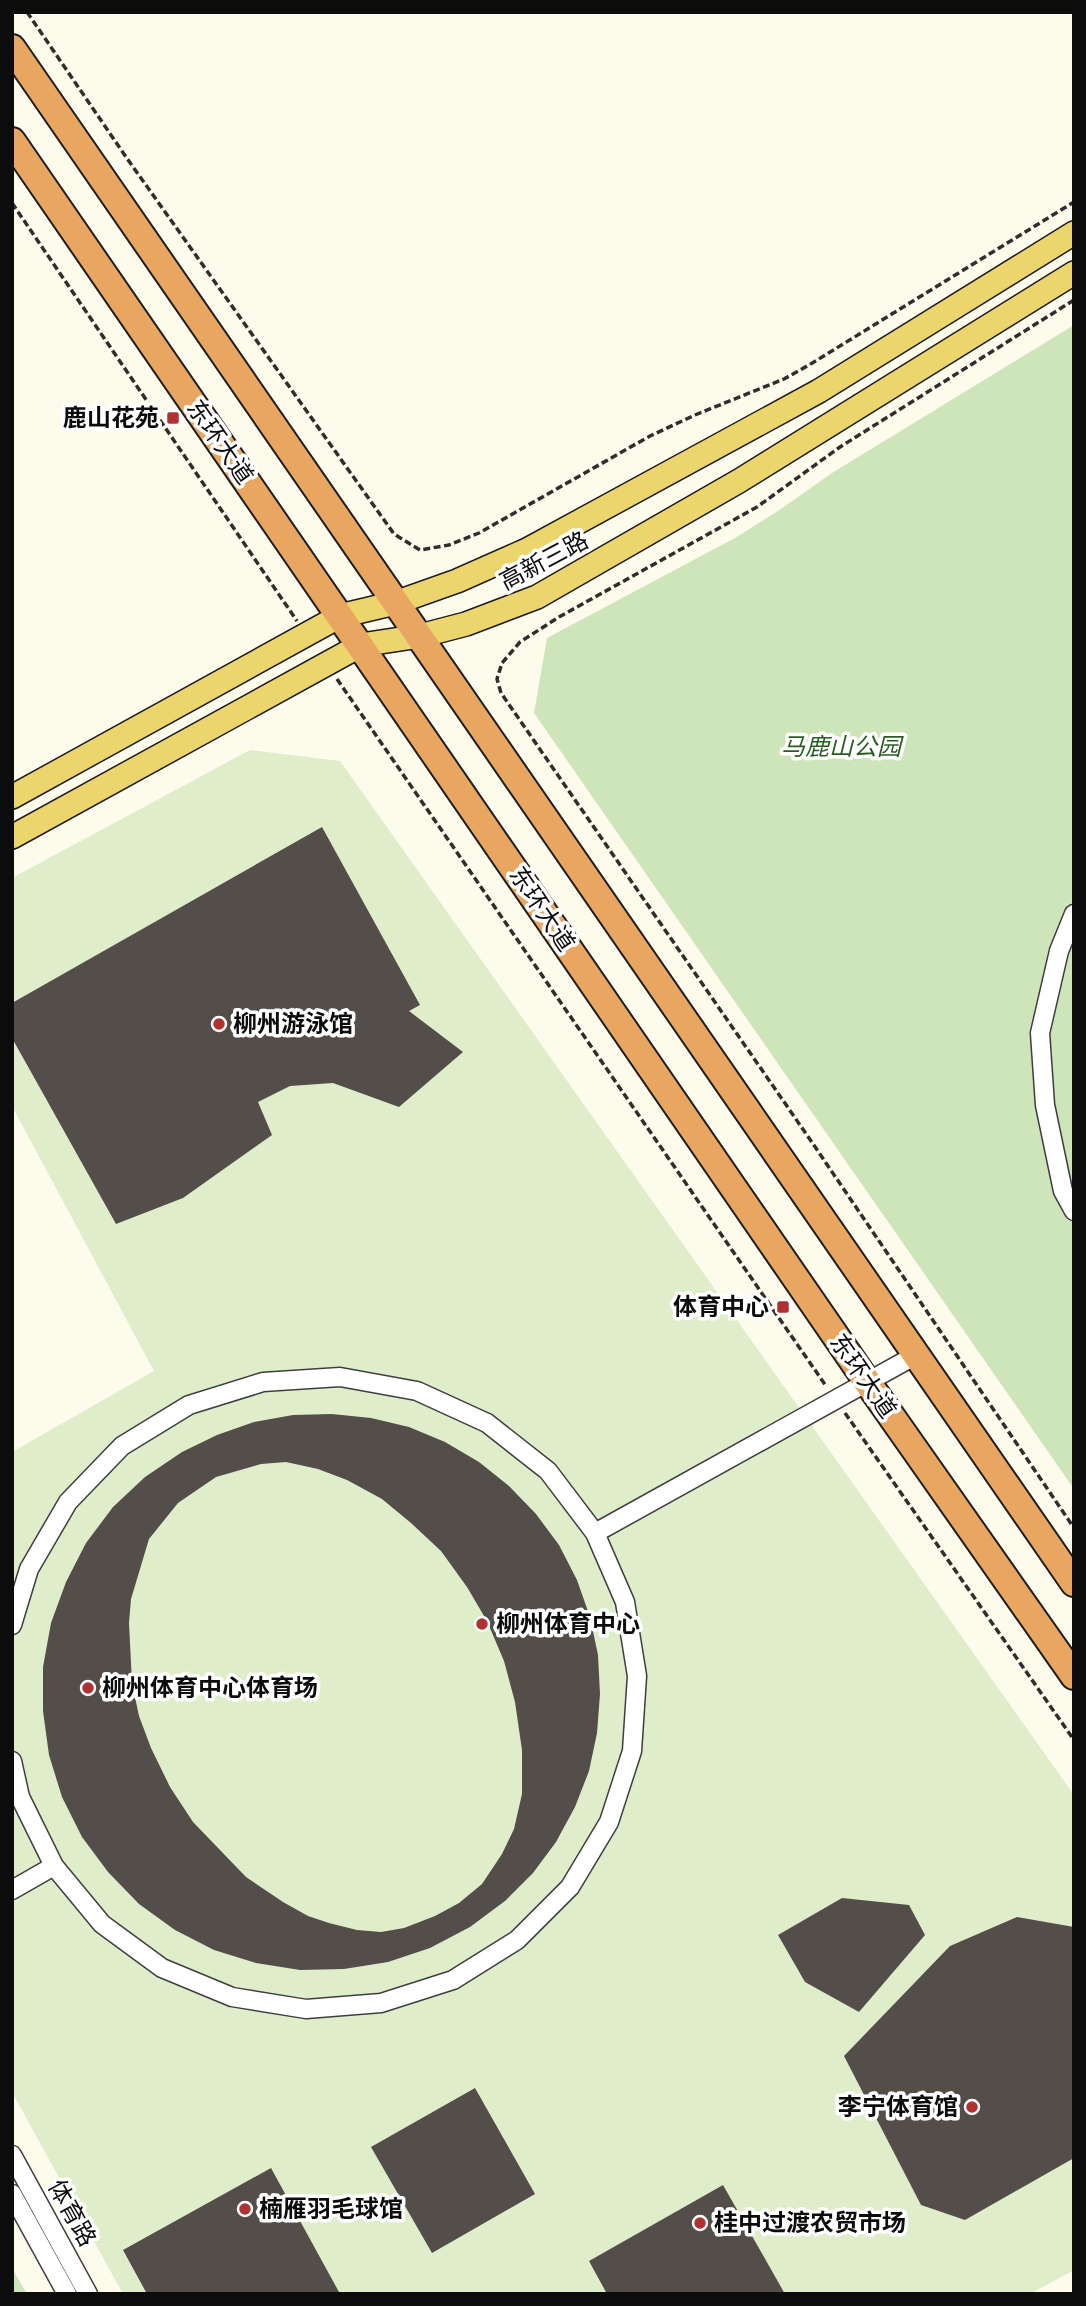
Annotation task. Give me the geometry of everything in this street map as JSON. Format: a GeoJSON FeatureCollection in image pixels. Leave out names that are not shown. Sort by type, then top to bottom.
{"type":"FeatureCollection","features":[{"type":"Feature","properties":{"kind":"highway"},"geometry":{"type":"LineString","coordinates":[[12,48],[1074,1583]]}},
{"type":"Feature","properties":{"kind":"highway","name":"东环大道"},"geometry":{"type":"LineString","coordinates":[[12,141],[868,1383],[1074,1676]]}},
{"type":"Feature","properties":{"kind":"main road","name":"高新三路"},"geometry":{"type":"LineString","coordinates":[[12,797],[340,616],[394,603],[468,576],[527,550],[819,391],[1074,233]]}},
{"type":"Feature","properties":{"kind":"main road","name":"高新三路"},"geometry":{"type":"LineString","coordinates":[[12,837],[361,645],[420,636],[466,624],[537,597],[739,481],[1074,273]]}},
{"type":"Feature","properties":{"kind":"street"},"geometry":{"type":"LineString","coordinates":[[1074,914],[1059,951],[1040,1034],[1045,1105],[1063,1191],[1074,1211]]}},
{"type":"Feature","properties":{"kind":"street"},"geometry":{"type":"LineString","coordinates":[[595,1533],[916,1355]]}},
{"type":"Feature","properties":{"kind":"street"},"geometry":{"type":"LineString","coordinates":[[12,1625],[29,1569],[68,1502],[122,1446],[189,1405],[263,1382],[340,1377],[417,1391],[487,1423],[548,1471],[595,1533],[625,1602],[637,1676],[632,1751],[609,1822],[570,1887],[517,1940],[453,1980],[381,2003],[306,2009],[293,2007],[232,1997],[162,1968],[102,1924],[54,1866],[20,1797],[12,1761]]}},
{"type":"Feature","properties":{"kind":"street"},"geometry":{"type":"LineString","coordinates":[[12,1890],[54,1866]]}},
{"type":"Feature","properties":{"kind":"street","name":"体育路"},"geometry":{"type":"LineString","coordinates":[[12,2155],[88,2294]]}},
{"type":"Feature","properties":{"kind":"street","name":"体育路"},"geometry":{"type":"LineString","coordinates":[[12,2194],[67,2294]]}},
{"type":"Feature","properties":{"kind":"path"},"geometry":{"type":"LineString","coordinates":[[27,12],[394,534],[420,550],[449,545],[479,533],[650,436],[784,379],[1074,202]]}},
{"type":"Feature","properties":{"kind":"path"},"geometry":{"type":"LineString","coordinates":[[12,203],[306,635]]}},
{"type":"Feature","properties":{"kind":"path"},"geometry":{"type":"LineString","coordinates":[[1074,300],[840,447],[757,507],[559,617],[520,642],[502,663],[497,679],[501,693],[809,1138],[1074,1528]]}},
{"type":"Feature","properties":{"kind":"path"},"geometry":{"type":"LineString","coordinates":[[327,664],[836,1401],[1074,1740]]}},
{"type":"Feature","properties":{"kind":"green space","name":"马鹿山公园"},"geometry":{"type":"Polygon","coordinates":[[[1074,325],[1074,1489],[534,713],[547,638],[735,538],[832,473],[1074,325]]]}},
{"type":"Feature","properties":{"kind":"green space","name":"柳州体育中心"},"geometry":{"type":"Polygon","coordinates":[[[250,750],[340,761],[1074,1795],[1074,2270],[1030,2294],[123,2294],[12,2092],[12,1452],[154,1371],[12,1106],[12,878],[250,750]]]}},
{"type":"Feature","properties":{"kind":"green space"},"geometry":{"type":"Polygon","coordinates":[[[12,2268],[27,2294],[12,2294],[12,2268]]]}},
{"type":"Feature","properties":{"kind":"building","name":"柳州游泳馆"},"geometry":{"type":"Polygon","coordinates":[[[322,827],[420,1005],[409,1011],[463,1052],[399,1107],[333,1083],[290,1086],[258,1102],[272,1135],[183,1198],[116,1224],[12,1038],[12,1003],[322,827]]]}},
{"type":"Feature","properties":{"kind":"building","name":"柳州体育中心体育场"},"geometry":{"type":"Polygon","coordinates":[[[332,1414],[371,1418],[409,1427],[445,1442],[479,1462],[509,1486],[536,1514],[559,1545],[577,1580],[590,1617],[598,1655],[600,1694],[597,1733],[589,1771],[575,1807],[556,1842],[533,1873],[505,1901],[470,1927],[430,1948],[388,1962],[344,1969],[300,1970],[256,1963],[214,1950],[175,1930],[139,1904],[108,1872],[82,1837],[62,1797],[49,1755],[43,1711],[43,1667],[51,1623],[66,1582],[86,1543],[113,1507],[145,1477],[182,1452],[217,1435],[254,1422],[293,1415],[332,1414]],[[286,1462],[261,1464],[216,1477],[178,1503],[149,1539],[131,1599],[129,1623],[132,1683],[139,1716],[170,1787],[193,1822],[246,1877],[308,1916],[357,1930],[381,1932],[404,1928],[435,1916],[459,1903],[482,1884],[502,1854],[514,1829],[522,1794],[522,1750],[515,1702],[504,1661],[487,1621],[441,1551],[382,1499],[347,1480],[318,1469],[286,1462]]]}},
{"type":"Feature","properties":{"kind":"building"},"geometry":{"type":"Polygon","coordinates":[[[842,1898],[909,1905],[925,1935],[859,2012],[805,1982],[778,1935],[842,1898]]]}},
{"type":"Feature","properties":{"kind":"building","name":"李宁体育馆"},"geometry":{"type":"Polygon","coordinates":[[[1017,1917],[1074,1927],[1074,2158],[965,2220],[921,2205],[844,2056],[950,1946],[1017,1917]]]}},
{"type":"Feature","properties":{"kind":"building"},"geometry":{"type":"Polygon","coordinates":[[[475,2088],[535,2194],[432,2253],[371,2147],[475,2088]]]}},
{"type":"Feature","properties":{"kind":"building","name":"楠雁羽毛球馆"},"geometry":{"type":"Polygon","coordinates":[[[271,2168],[339,2292],[147,2294],[123,2250],[271,2168]]]}},
{"type":"Feature","properties":{"kind":"building","name":"桂中过渡农贸市场"},"geometry":{"type":"Polygon","coordinates":[[[723,2185],[785,2294],[607,2294],[589,2261],[723,2185]]]}},
{"type":"Feature","properties":{"kind":"place","name":"鹿山花苑"},"geometry":{"type":"Point","coordinates":[173,418]}},
{"type":"Feature","properties":{"kind":"place","name":"柳州游泳馆"},"geometry":{"type":"Point","coordinates":[219,1024]}},
{"type":"Feature","properties":{"kind":"place","name":"体育中心"},"geometry":{"type":"Point","coordinates":[783,1307]}},
{"type":"Feature","properties":{"kind":"place","name":"柳州体育中心"},"geometry":{"type":"Point","coordinates":[482,1624]}},
{"type":"Feature","properties":{"kind":"place","name":"柳州体育中心体育场"},"geometry":{"type":"Point","coordinates":[88,1688]}},
{"type":"Feature","properties":{"kind":"place","name":"李宁体育馆"},"geometry":{"type":"Point","coordinates":[972,2107]}},
{"type":"Feature","properties":{"kind":"place","name":"楠雁羽毛球馆"},"geometry":{"type":"Point","coordinates":[245,2209]}},
{"type":"Feature","properties":{"kind":"place","name":"桂中过渡农贸市场"},"geometry":{"type":"Point","coordinates":[700,2223]}}]}
